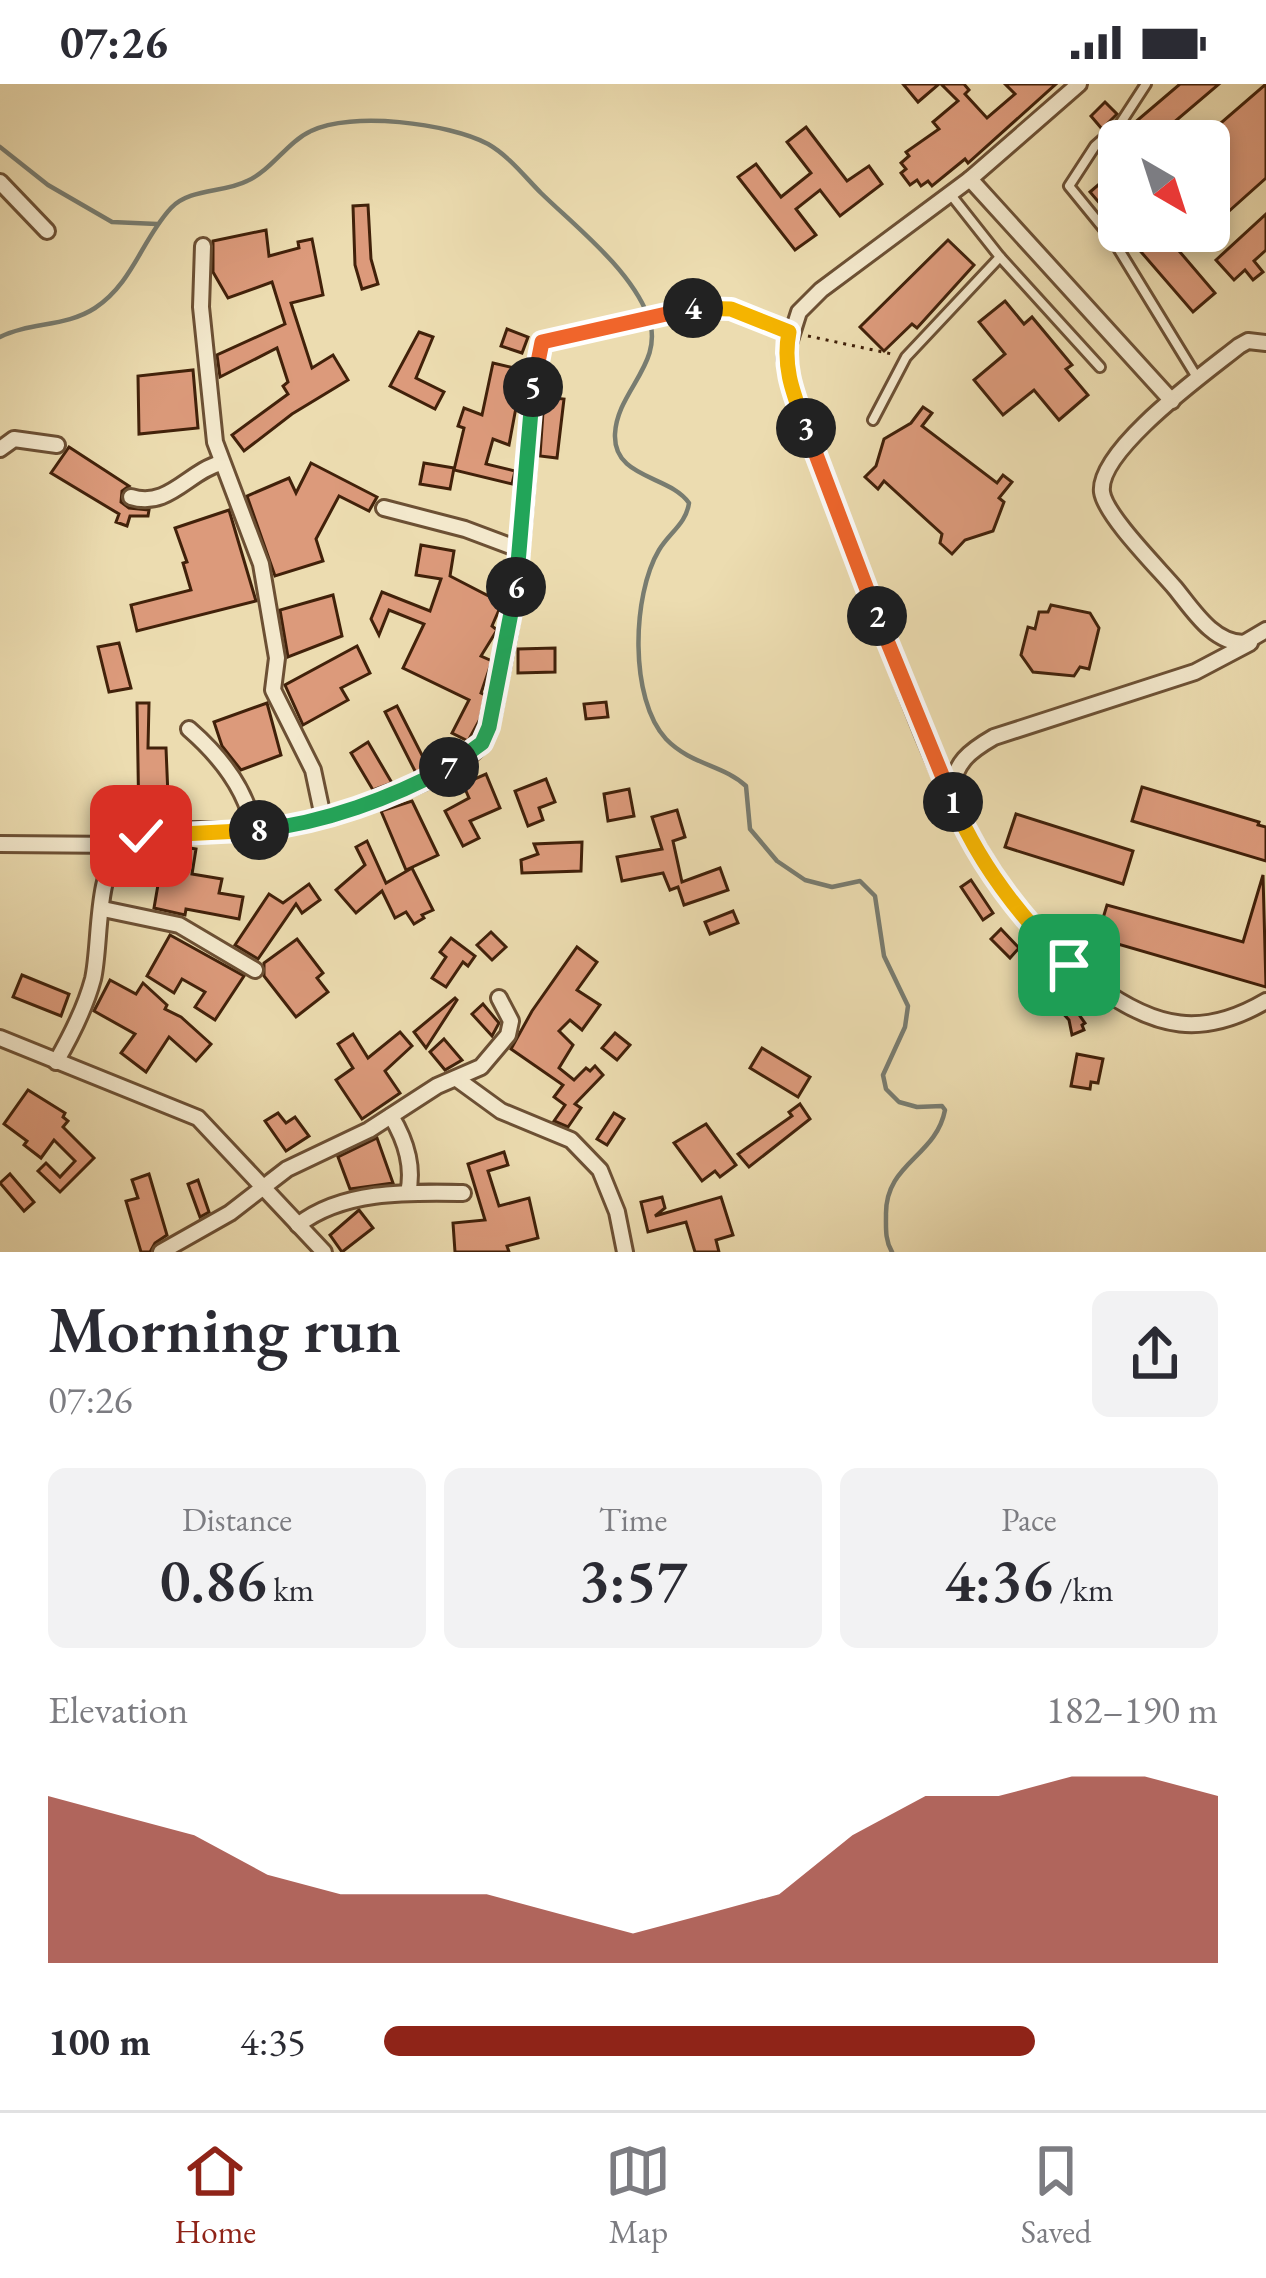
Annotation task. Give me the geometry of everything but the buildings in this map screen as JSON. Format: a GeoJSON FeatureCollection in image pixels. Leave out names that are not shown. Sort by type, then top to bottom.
{"type":"FeatureCollection","features":[{"type":"Feature","properties":{"kind":"street"},"geometry":{"type":"LineString","coordinates":[[1078,84],[970,179],[821,290],[799,312],[784,356],[789,382],[902,681],[950,793],[993,875],[1042,939],[1118,1001],[1169,1024],[1223,1023],[1266,1001]]}},
{"type":"Feature","properties":{"kind":"street"},"geometry":{"type":"LineString","coordinates":[[970,179],[1172,401]]}},
{"type":"Feature","properties":{"kind":"street"},"geometry":{"type":"LineString","coordinates":[[0,182],[47,231]]}},
{"type":"Feature","properties":{"kind":"street"},"geometry":{"type":"LineString","coordinates":[[203,246],[203,339],[221,463],[241,503],[261,564],[277,658],[273,690],[313,770],[323,817]]}},
{"type":"Feature","properties":{"kind":"street"},"geometry":{"type":"LineString","coordinates":[[1260,635],[1232,643],[1207,625],[1107,505],[1102,492],[1104,474],[1113,460],[1172,401],[1248,341],[1266,343]]}},
{"type":"Feature","properties":{"kind":"street"},"geometry":{"type":"LineString","coordinates":[[0,844],[125,845],[154,832],[254,831],[384,798],[468,757],[482,743],[505,658],[521,550],[535,364]]}},
{"type":"Feature","properties":{"kind":"street"},"geometry":{"type":"LineString","coordinates":[[0,449],[14,439],[57,445]]}},
{"type":"Feature","properties":{"kind":"street"},"geometry":{"type":"LineString","coordinates":[[131,497],[159,498],[206,467],[221,463]]}},
{"type":"Feature","properties":{"kind":"street"},"geometry":{"type":"LineString","coordinates":[[384,508],[465,529],[521,550]]}},
{"type":"Feature","properties":{"kind":"street"},"geometry":{"type":"LineString","coordinates":[[950,793],[955,770],[968,752],[994,737],[1195,672],[1237,653],[1260,635]]}},
{"type":"Feature","properties":{"kind":"street"},"geometry":{"type":"LineString","coordinates":[[189,729],[214,751],[241,791],[254,831]]}},
{"type":"Feature","properties":{"kind":"street"},"geometry":{"type":"LineString","coordinates":[[56,1062],[84,1007],[104,909],[107,869],[125,845]]}},
{"type":"Feature","properties":{"kind":"street"},"geometry":{"type":"LineString","coordinates":[[104,909],[179,925],[255,970]]}},
{"type":"Feature","properties":{"kind":"street"},"geometry":{"type":"LineString","coordinates":[[160,1252],[230,1214],[287,1169],[392,1116],[437,1086],[481,1067],[508,1035],[511,1021],[499,998]]}},
{"type":"Feature","properties":{"kind":"street"},"geometry":{"type":"LineString","coordinates":[[0,1038],[198,1118],[324,1252]]}},
{"type":"Feature","properties":{"kind":"street"},"geometry":{"type":"LineString","coordinates":[[457,1078],[501,1111],[571,1140],[599,1170],[617,1212],[625,1252]]}},
{"type":"Feature","properties":{"kind":"street"},"geometry":{"type":"LineString","coordinates":[[392,1116],[407,1149],[408,1192]]}},
{"type":"Feature","properties":{"kind":"street"},"geometry":{"type":"LineString","coordinates":[[298,1225],[315,1211],[348,1201],[408,1192],[463,1193]]}},
{"type":"Feature","properties":{"kind":"lane"},"geometry":{"type":"LineString","coordinates":[[1145,84],[1120,124],[1075,172],[1069,187],[1113,240],[1198,379]]}},
{"type":"Feature","properties":{"kind":"lane"},"geometry":{"type":"LineString","coordinates":[[950,194],[1100,367]]}},
{"type":"Feature","properties":{"kind":"lane"},"geometry":{"type":"LineString","coordinates":[[873,421],[906,357],[1000,257]]}},
{"type":"Feature","properties":{"kind":"path"},"geometry":{"type":"LineString","coordinates":[[535,364],[542,342],[553,337],[704,306],[731,309],[789,332],[906,357]]}},
{"type":"Feature","properties":{"kind":"waterway"},"geometry":{"type":"LineString","coordinates":[[0,337],[95,308],[119,286],[171,208],[197,194],[247,181],[302,136],[328,125],[400,122],[449,130],[488,144],[601,250],[640,299],[652,333],[646,362],[618,418],[617,449],[633,468],[689,503],[659,550],[644,593],[640,673],[654,721],[676,748],[746,786],[750,829],[777,861],[805,880],[832,887],[860,881],[875,896],[884,956],[908,1006],[905,1027],[883,1075],[886,1089],[899,1102],[945,1110],[932,1139],[902,1171],[888,1197],[886,1234],[892,1252]]}},
{"type":"Feature","properties":{"kind":"waterway"},"geometry":{"type":"LineString","coordinates":[[0,147],[48,185],[112,222],[157,224]]}},
{"type":"Feature","properties":{"kind":"route"},"geometry":{"type":"LineString","coordinates":[[141,836],[281,828],[384,798],[468,757],[489,727],[505,658],[521,550],[535,364],[542,342],[704,306],[731,309],[789,332],[784,356],[789,382],[902,681],[961,820],[993,875],[1042,939],[1069,965]]}}]}
